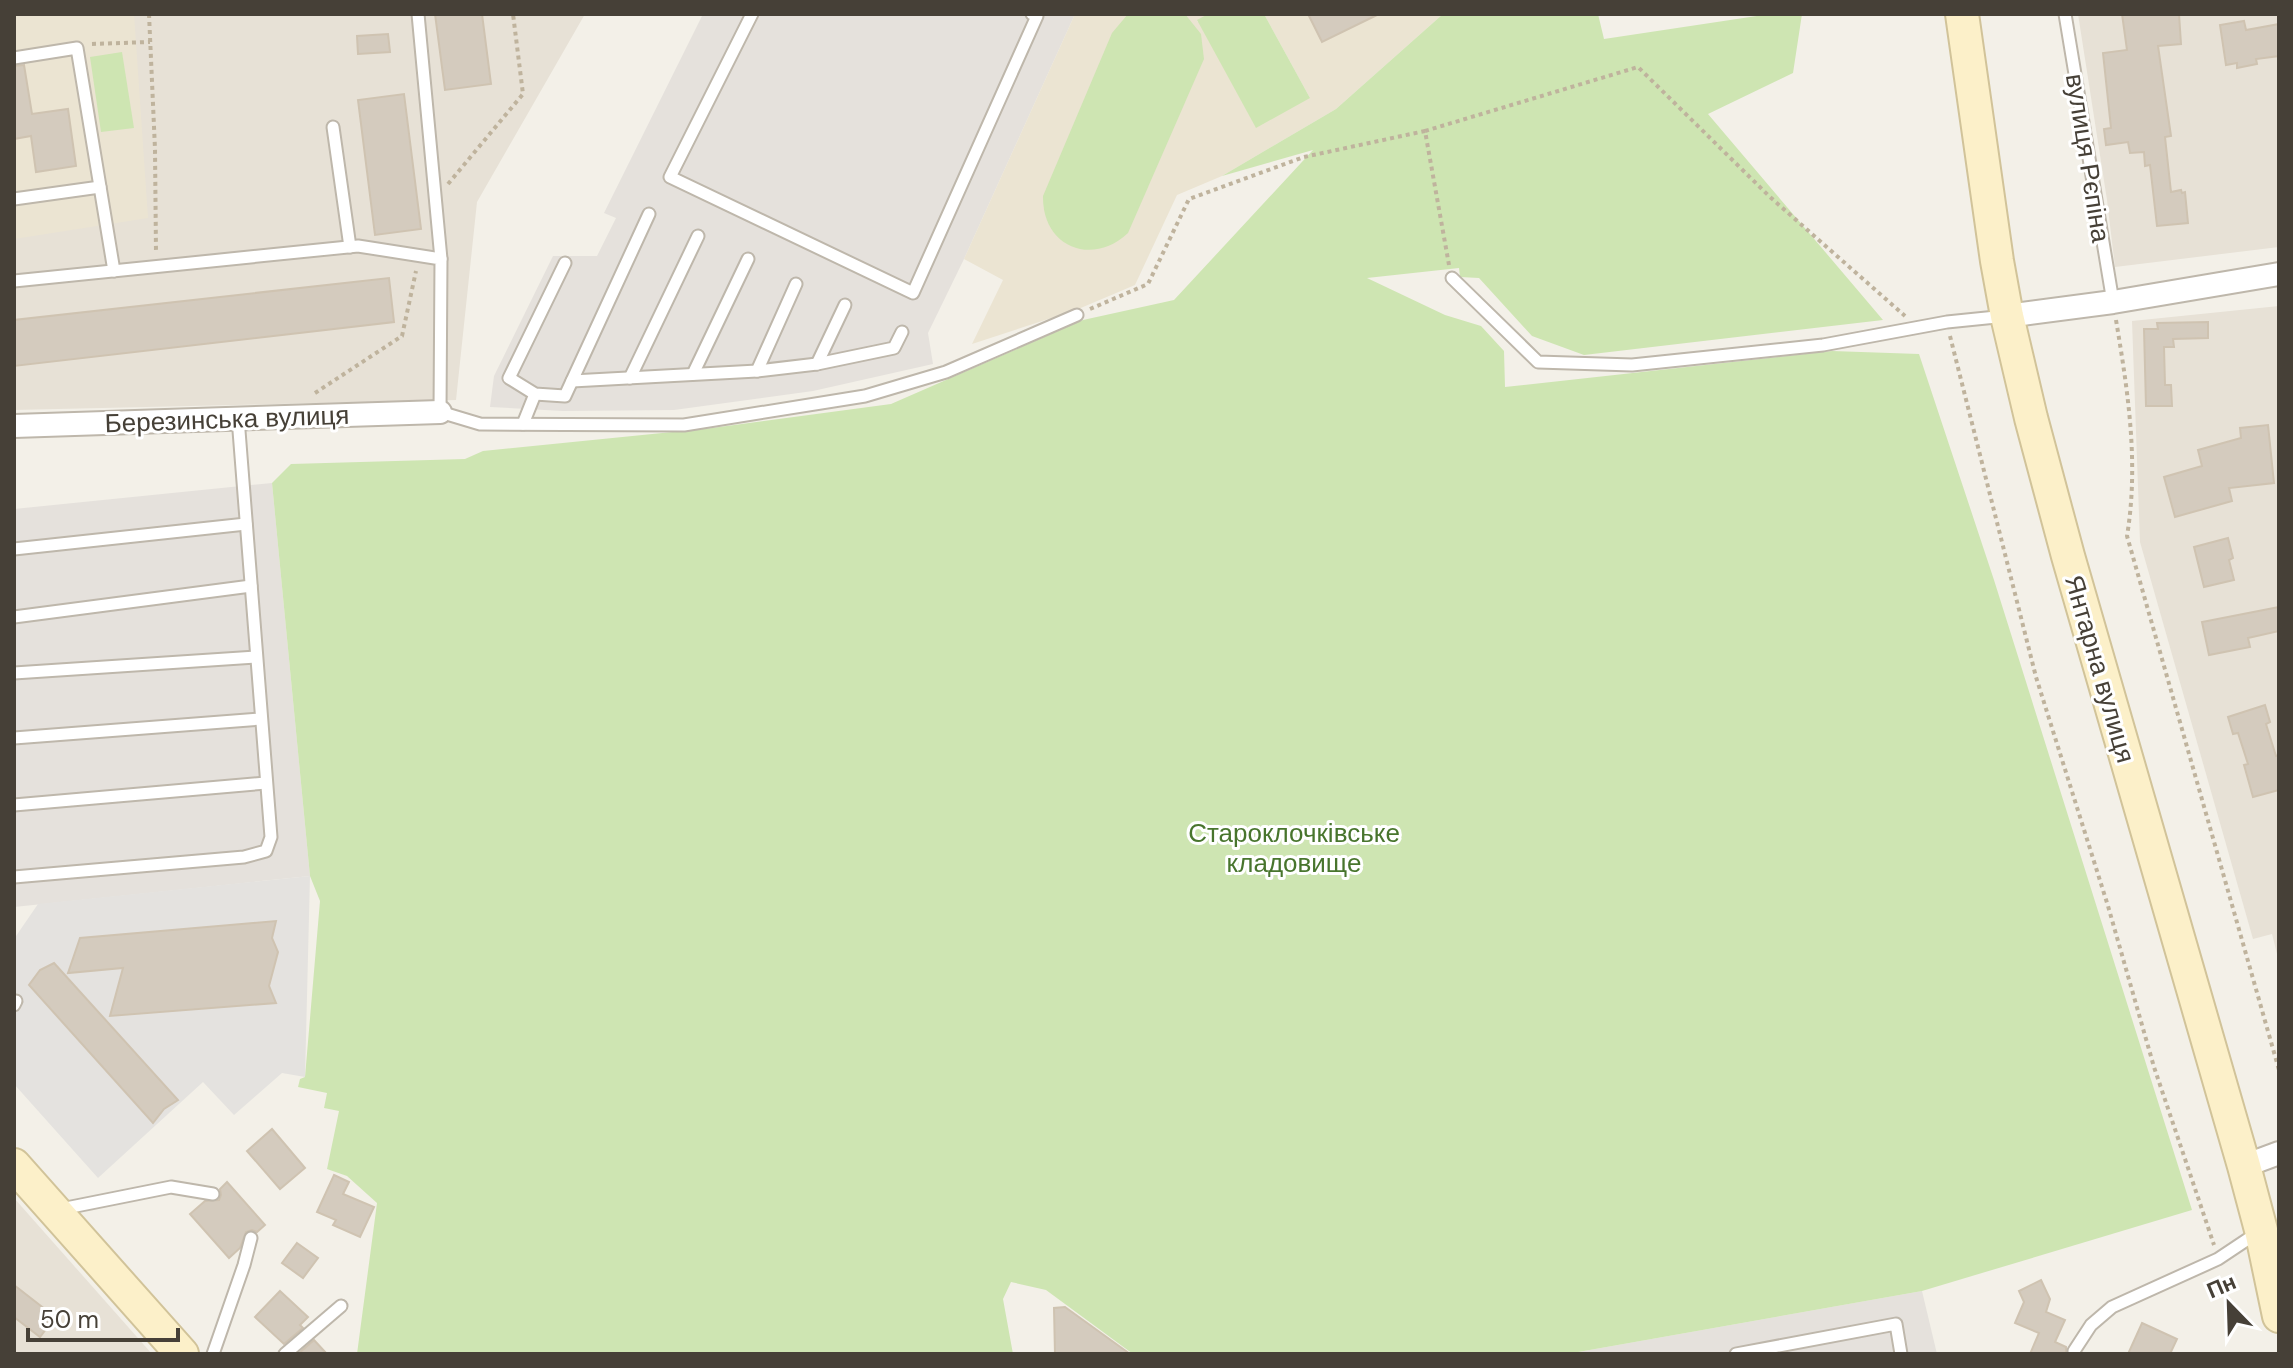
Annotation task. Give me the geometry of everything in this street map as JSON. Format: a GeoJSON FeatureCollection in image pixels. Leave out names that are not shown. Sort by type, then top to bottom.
{"type":"FeatureCollection","features":[{"type":"Feature","properties":{"kind":"main road","name":"Янтарна вулиця"},"geometry":{"type":"LineString","coordinates":[[1962,14],[1972,98],[2007,316],[2068,556],[2244,1166],[2279,1316]]}},
{"type":"Feature","properties":{"kind":"main road"},"geometry":{"type":"LineString","coordinates":[[14,1165],[182,1354]]}},
{"type":"Feature","properties":{"kind":"street"},"geometry":{"type":"LineString","coordinates":[[2007,316],[2279,274]]}},
{"type":"Feature","properties":{"kind":"street","name":"Березинська вулиця"},"geometry":{"type":"LineString","coordinates":[[14,426],[440,412]]}},
{"type":"Feature","properties":{"kind":"street"},"geometry":{"type":"LineString","coordinates":[[2244,1166],[2279,1153]]}},
{"type":"Feature","properties":{"kind":"lane"},"geometry":{"type":"LineString","coordinates":[[418,14],[441,259],[440,412],[480,424],[684,425],[865,396],[946,372],[1077,315]]}},
{"type":"Feature","properties":{"kind":"lane"},"geometry":{"type":"LineString","coordinates":[[752,14],[670,177],[913,293],[1037,16],[1032,14]]}},
{"type":"Feature","properties":{"kind":"lane","name":"вулиця Рєпіна"},"geometry":{"type":"LineString","coordinates":[[2065,14],[2113,302]]}},
{"type":"Feature","properties":{"kind":"lane"},"geometry":{"type":"LineString","coordinates":[[14,58],[77,48],[114,271]]}},
{"type":"Feature","properties":{"kind":"lane"},"geometry":{"type":"LineString","coordinates":[[333,127],[350,247]]}},
{"type":"Feature","properties":{"kind":"lane"},"geometry":{"type":"LineString","coordinates":[[14,199],[100,187]]}},
{"type":"Feature","properties":{"kind":"lane"},"geometry":{"type":"LineString","coordinates":[[565,263],[509,378],[535,394],[565,396],[649,214]]}},
{"type":"Feature","properties":{"kind":"lane"},"geometry":{"type":"LineString","coordinates":[[630,378],[698,236]]}},
{"type":"Feature","properties":{"kind":"lane"},"geometry":{"type":"LineString","coordinates":[[14,281],[358,246],[441,259]]}},
{"type":"Feature","properties":{"kind":"lane"},"geometry":{"type":"LineString","coordinates":[[693,374],[748,259]]}},
{"type":"Feature","properties":{"kind":"lane"},"geometry":{"type":"LineString","coordinates":[[1452,278],[1538,362],[1632,365],[1823,345],[1947,322],[2007,316]]}},
{"type":"Feature","properties":{"kind":"lane"},"geometry":{"type":"LineString","coordinates":[[757,371],[796,284]]}},
{"type":"Feature","properties":{"kind":"lane"},"geometry":{"type":"LineString","coordinates":[[817,364],[845,305]]}},
{"type":"Feature","properties":{"kind":"lane"},"geometry":{"type":"LineString","coordinates":[[572,381],[757,371],[817,364],[894,348],[902,332]]}},
{"type":"Feature","properties":{"kind":"lane"},"geometry":{"type":"LineString","coordinates":[[523,424],[535,394]]}},
{"type":"Feature","properties":{"kind":"lane"},"geometry":{"type":"LineString","coordinates":[[14,877],[244,857],[266,851],[271,837],[238,418]]}},
{"type":"Feature","properties":{"kind":"lane"},"geometry":{"type":"LineString","coordinates":[[14,549],[246,524]]}},
{"type":"Feature","properties":{"kind":"lane"},"geometry":{"type":"LineString","coordinates":[[14,617],[251,586]]}},
{"type":"Feature","properties":{"kind":"lane"},"geometry":{"type":"LineString","coordinates":[[14,673],[256,657]]}},
{"type":"Feature","properties":{"kind":"lane"},"geometry":{"type":"LineString","coordinates":[[14,738],[261,719]]}},
{"type":"Feature","properties":{"kind":"lane"},"geometry":{"type":"LineString","coordinates":[[14,805],[266,783]]}},
{"type":"Feature","properties":{"kind":"lane"},"geometry":{"type":"LineString","coordinates":[[55,1210],[171,1187],[213,1194]]}},
{"type":"Feature","properties":{"kind":"lane"},"geometry":{"type":"LineString","coordinates":[[2074,1351],[2091,1325],[2112,1307],[2218,1259],[2261,1230]]}},
{"type":"Feature","properties":{"kind":"lane"},"geometry":{"type":"LineString","coordinates":[[213,1354],[251,1238]]}},
{"type":"Feature","properties":{"kind":"lane"},"geometry":{"type":"LineString","coordinates":[[285,1354],[341,1306]]}},
{"type":"Feature","properties":{"kind":"lane"},"geometry":{"type":"LineString","coordinates":[[1736,1354],[1896,1324],[1901,1354]]}},
{"type":"Feature","properties":{"kind":"path"},"geometry":{"type":"LineString","coordinates":[[149,14],[157,267]]}},
{"type":"Feature","properties":{"kind":"path"},"geometry":{"type":"LineString","coordinates":[[443,175],[444,189],[523,94],[513,14]]}},
{"type":"Feature","properties":{"kind":"path"},"geometry":{"type":"LineString","coordinates":[[77,48],[82,45],[150,42]]}},
{"type":"Feature","properties":{"kind":"path"},"geometry":{"type":"LineString","coordinates":[[1077,315],[1148,284],[1189,199],[1304,157],[1425,131],[1638,67],[1770,197],[1919,328]]}},
{"type":"Feature","properties":{"kind":"path"},"geometry":{"type":"LineString","coordinates":[[1425,131],[1452,278]]}},
{"type":"Feature","properties":{"kind":"path"},"geometry":{"type":"LineString","coordinates":[[315,393],[402,336],[420,256]]}},
{"type":"Feature","properties":{"kind":"path"},"geometry":{"type":"LineString","coordinates":[[2113,302],[2131,432],[2132,502],[2127,536],[2279,1070]]}},
{"type":"Feature","properties":{"kind":"path"},"geometry":{"type":"LineString","coordinates":[[1947,322],[2036,677],[2108,906],[2154,1067],[2218,1259]]}},
{"type":"Feature","properties":{"kind":"shaded area"},"geometry":{"type":"Polygon","coordinates":[[[14,14],[585,14],[477,202],[456,400],[14,410],[14,14]]]}},
{"type":"Feature","properties":{"kind":"shaded area"},"geometry":{"type":"Polygon","coordinates":[[[14,14],[134,14],[148,218],[14,239],[14,14]]]}},
{"type":"Feature","properties":{"kind":"shaded area"},"geometry":{"type":"Polygon","coordinates":[[[703,14],[1075,14],[928,333],[933,364],[813,391],[674,410],[563,411],[490,407],[494,376],[553,256],[597,256],[616,218],[604,213],[703,14]]]}},
{"type":"Feature","properties":{"kind":"shaded area"},"geometry":{"type":"Polygon","coordinates":[[[1075,14],[1208,14],[1197,21],[1310,98],[1264,14],[1443,14],[1336,109],[1222,176],[1177,195],[1135,285],[1076,310],[972,344],[1003,280],[964,259],[1075,14]]]}},
{"type":"Feature","properties":{"kind":"shaded area"},"geometry":{"type":"Polygon","coordinates":[[[2078,14],[2279,14],[2279,247],[2115,267],[2078,14]]]}},
{"type":"Feature","properties":{"kind":"shaded area"},"geometry":{"type":"Polygon","coordinates":[[[2279,306],[2279,962],[2272,934],[2253,939],[2140,542],[2132,321],[2279,306]]]}},
{"type":"Feature","properties":{"kind":"shaded area"},"geometry":{"type":"Polygon","coordinates":[[[272,483],[310,876],[14,907],[14,509],[272,483]]]}},
{"type":"Feature","properties":{"kind":"shaded area"},"geometry":{"type":"Polygon","coordinates":[[[310,876],[305,1077],[282,1073],[234,1115],[203,1082],[98,1178],[14,1084],[14,939],[38,904],[310,876]]]}},
{"type":"Feature","properties":{"kind":"shaded area"},"geometry":{"type":"Polygon","coordinates":[[[14,1198],[152,1354],[14,1354],[14,1198]]]}},
{"type":"Feature","properties":{"kind":"shaded area"},"geometry":{"type":"Polygon","coordinates":[[[1922,1291],[1937,1354],[1567,1354],[1922,1291]]]}},
{"type":"Feature","properties":{"kind":"green space"},"geometry":{"type":"Polygon","coordinates":[[[1128,14],[1185,14],[1201,34],[1204,59],[1128,233],[1099,249],[1085,250],[1060,239],[1051,228],[1045,214],[1043,196],[1112,33],[1128,14]]]}},
{"type":"Feature","properties":{"kind":"green space"},"geometry":{"type":"Polygon","coordinates":[[[1208,14],[1264,14],[1310,98],[1256,128],[1197,20],[1208,14]]]}},
{"type":"Feature","properties":{"kind":"green space","name":"Староклочківське кладовище"},"geometry":{"type":"Polygon","coordinates":[[[1443,14],[1598,14],[1604,39],[1770,14],[1802,14],[1793,73],[1708,114],[1883,320],[1584,355],[1532,336],[1479,278],[1460,277],[1459,268],[1367,278],[1445,315],[1481,326],[1504,351],[1505,387],[1832,351],[1919,354],[1994,580],[2192,1210],[1922,1291],[1567,1354],[1133,1354],[1046,1290],[1011,1282],[1003,1299],[1013,1354],[357,1354],[377,1203],[347,1176],[327,1169],[339,1111],[324,1108],[327,1093],[298,1087],[300,1079],[305,1077],[320,901],[310,876],[272,483],[291,464],[465,459],[483,451],[712,428],[891,404],[1083,320],[1174,300],[1313,150],[1222,176],[1336,109],[1443,14]]]}},
{"type":"Feature","properties":{"kind":"green space"},"geometry":{"type":"Polygon","coordinates":[[[122,52],[134,128],[101,132],[90,57],[122,52]]]}},
{"type":"Feature","properties":{"kind":"building"},"geometry":{"type":"Polygon","coordinates":[[[435,14],[482,14],[491,84],[445,90],[435,14]]]}},
{"type":"Feature","properties":{"kind":"building"},"geometry":{"type":"Polygon","coordinates":[[[1308,14],[1379,14],[1322,42],[1308,14]]]}},
{"type":"Feature","properties":{"kind":"building"},"geometry":{"type":"Polygon","coordinates":[[[2122,14],[2179,14],[2181,44],[2158,46],[2171,136],[2165,137],[2171,192],[2185,192],[2188,223],[2157,226],[2150,165],[2145,166],[2144,152],[2130,153],[2128,142],[2106,145],[2104,129],[2111,128],[2103,53],[2127,50],[2122,14]]]}},
{"type":"Feature","properties":{"kind":"building"},"geometry":{"type":"Polygon","coordinates":[[[2244,21],[2246,30],[2279,24],[2279,56],[2256,59],[2257,64],[2237,68],[2237,63],[2226,65],[2220,25],[2244,21]]]}},
{"type":"Feature","properties":{"kind":"building"},"geometry":{"type":"Polygon","coordinates":[[[388,34],[390,52],[358,54],[357,36],[388,34]]]}},
{"type":"Feature","properties":{"kind":"building"},"geometry":{"type":"Polygon","coordinates":[[[24,65],[32,114],[68,109],[76,166],[36,172],[31,136],[14,139],[14,66],[24,65]]]}},
{"type":"Feature","properties":{"kind":"building"},"geometry":{"type":"Polygon","coordinates":[[[404,94],[421,229],[375,235],[358,100],[404,94]]]}},
{"type":"Feature","properties":{"kind":"building"},"geometry":{"type":"Polygon","coordinates":[[[389,278],[394,322],[14,366],[14,320],[389,278]]]}},
{"type":"Feature","properties":{"kind":"building"},"geometry":{"type":"Polygon","coordinates":[[[2208,322],[2208,338],[2173,339],[2174,347],[2164,347],[2165,385],[2171,385],[2172,406],[2146,406],[2144,329],[2158,329],[2157,323],[2208,322]]]}},
{"type":"Feature","properties":{"kind":"building"},"geometry":{"type":"Polygon","coordinates":[[[2268,425],[2274,483],[2229,488],[2232,501],[2175,517],[2164,477],[2202,466],[2198,450],[2241,438],[2240,428],[2268,425]]]}},
{"type":"Feature","properties":{"kind":"building"},"geometry":{"type":"Polygon","coordinates":[[[2228,538],[2234,580],[2204,587],[2194,547],[2228,538]]]}},
{"type":"Feature","properties":{"kind":"building"},"geometry":{"type":"Polygon","coordinates":[[[2279,607],[2279,631],[2248,638],[2250,647],[2209,655],[2202,622],[2279,607]]]}},
{"type":"Feature","properties":{"kind":"building"},"geometry":{"type":"Polygon","coordinates":[[[2265,705],[2270,722],[2266,724],[2276,756],[2279,755],[2279,790],[2253,797],[2244,765],[2248,764],[2238,733],[2233,734],[2228,717],[2265,705]]]}},
{"type":"Feature","properties":{"kind":"building"},"geometry":{"type":"Polygon","coordinates":[[[276,921],[272,938],[278,952],[269,986],[276,1003],[110,1016],[123,968],[68,973],[80,938],[276,921]]]}},
{"type":"Feature","properties":{"kind":"building"},"geometry":{"type":"Polygon","coordinates":[[[54,963],[178,1100],[164,1109],[153,1123],[29,985],[40,970],[54,963]]]}},
{"type":"Feature","properties":{"kind":"building"},"geometry":{"type":"Polygon","coordinates":[[[272,1129],[305,1168],[280,1189],[247,1151],[272,1129]]]}},
{"type":"Feature","properties":{"kind":"building"},"geometry":{"type":"Polygon","coordinates":[[[334,1175],[349,1182],[343,1194],[374,1207],[360,1237],[333,1225],[336,1220],[317,1212],[334,1175]]]}},
{"type":"Feature","properties":{"kind":"building"},"geometry":{"type":"Polygon","coordinates":[[[227,1182],[265,1225],[257,1232],[246,1232],[240,1248],[229,1258],[190,1214],[205,1201],[219,1200],[220,1189],[227,1182]]]}},
{"type":"Feature","properties":{"kind":"building"},"geometry":{"type":"Polygon","coordinates":[[[297,1243],[318,1258],[303,1278],[282,1263],[297,1243]]]}},
{"type":"Feature","properties":{"kind":"building"},"geometry":{"type":"Polygon","coordinates":[[[2041,1280],[2050,1299],[2046,1312],[2065,1320],[2055,1342],[2066,1347],[2066,1354],[2030,1354],[2039,1333],[2015,1323],[2024,1302],[2019,1291],[2041,1280]]]}},
{"type":"Feature","properties":{"kind":"building"},"geometry":{"type":"Polygon","coordinates":[[[14,1285],[55,1317],[40,1337],[14,1317],[14,1285]]]}},
{"type":"Feature","properties":{"kind":"building"},"geometry":{"type":"Polygon","coordinates":[[[280,1291],[308,1317],[300,1325],[303,1328],[284,1344],[255,1317],[280,1291]]]}},
{"type":"Feature","properties":{"kind":"building"},"geometry":{"type":"Polygon","coordinates":[[[1065,1307],[1130,1354],[1055,1354],[1054,1308],[1065,1307]]]}},
{"type":"Feature","properties":{"kind":"building"},"geometry":{"type":"Polygon","coordinates":[[[2142,1323],[2177,1339],[2170,1354],[2128,1354],[2142,1323]]]}},
{"type":"Feature","properties":{"kind":"building"},"geometry":{"type":"Polygon","coordinates":[[[314,1340],[327,1354],[298,1354],[314,1340]]]}}]}
